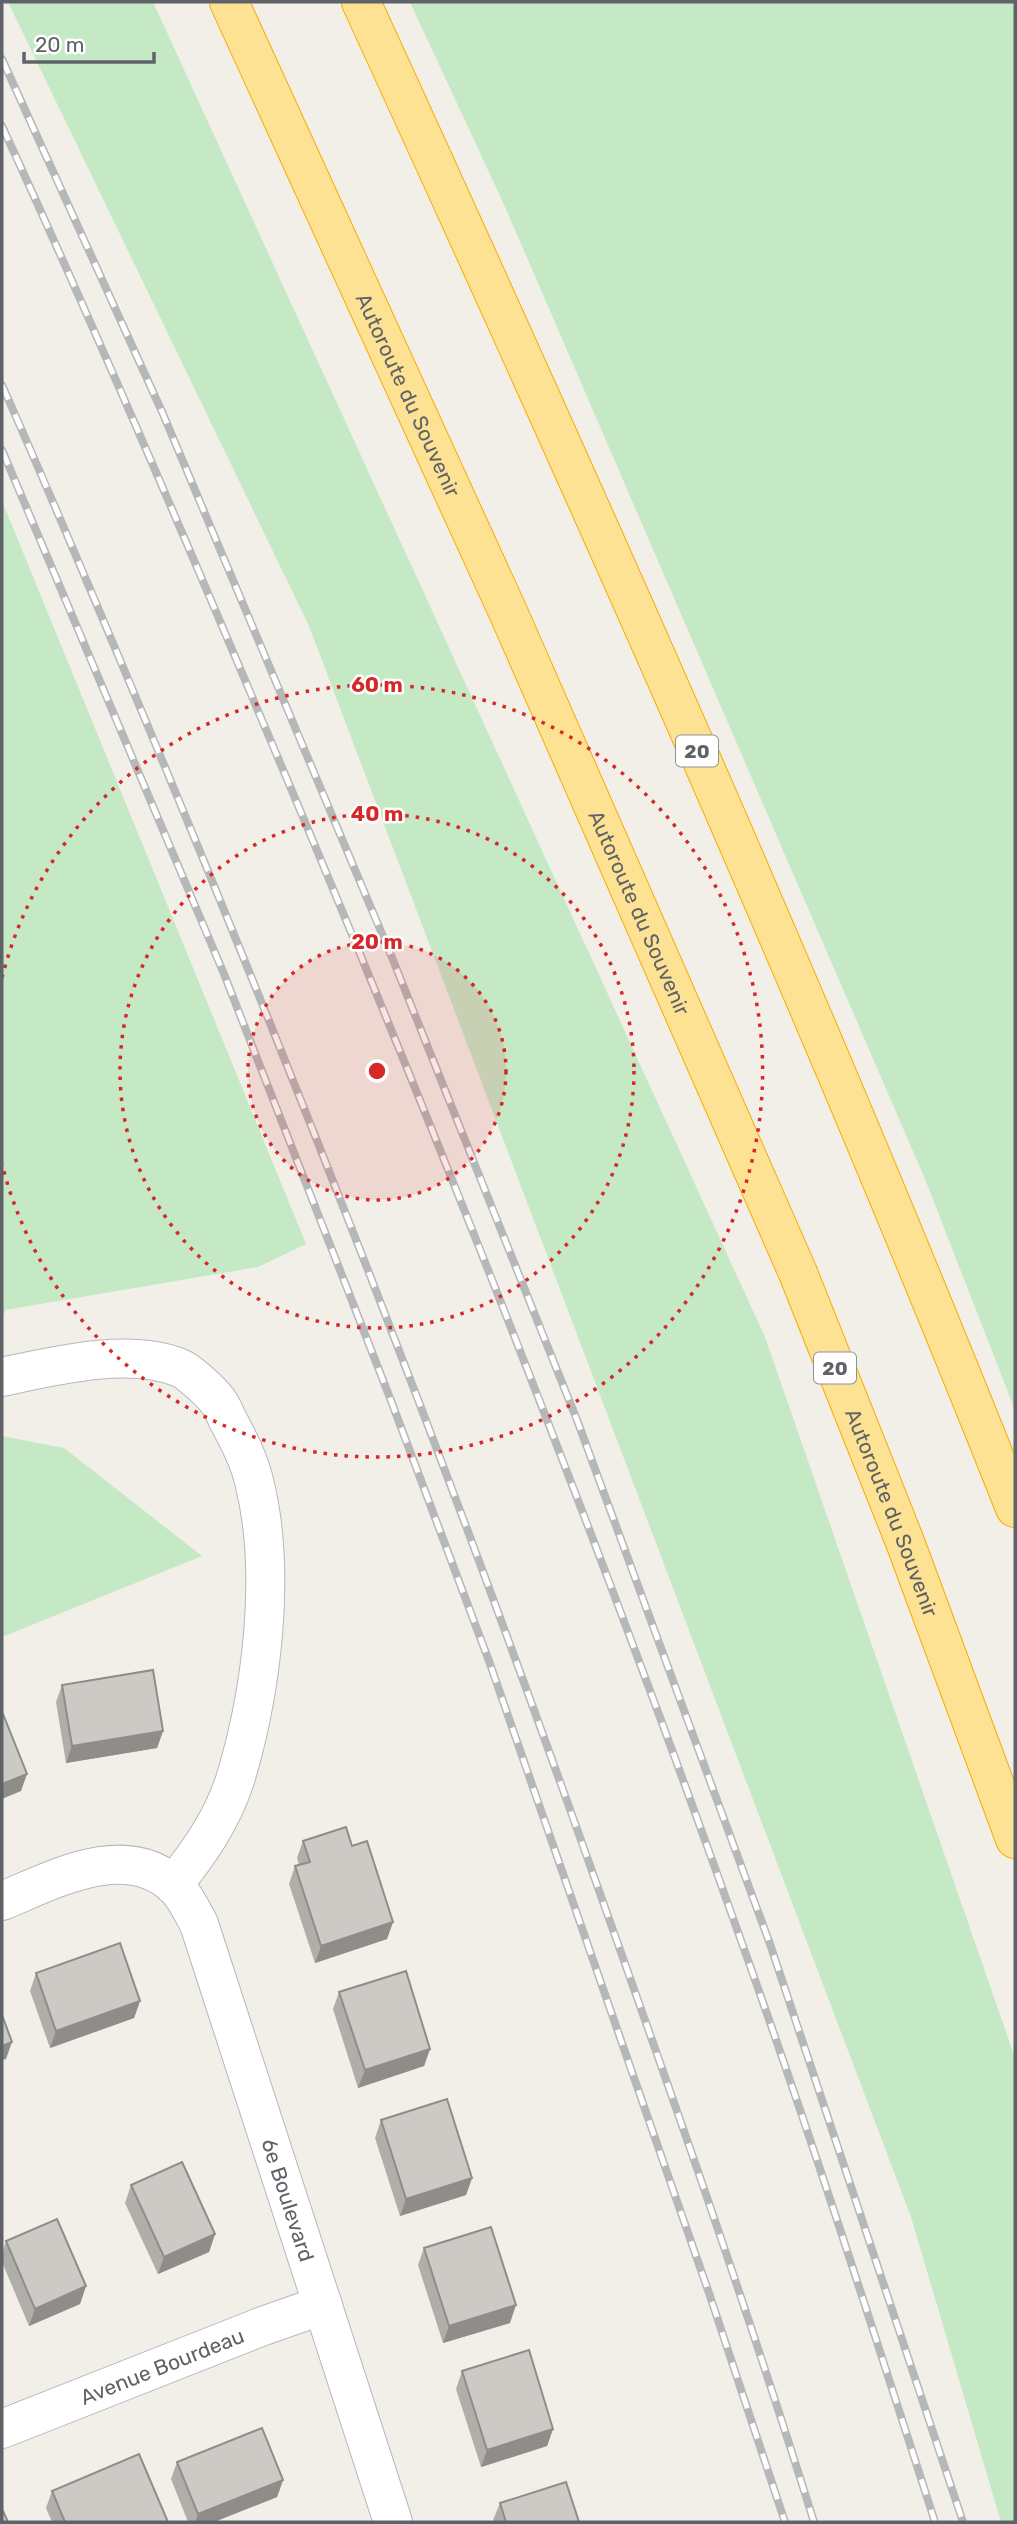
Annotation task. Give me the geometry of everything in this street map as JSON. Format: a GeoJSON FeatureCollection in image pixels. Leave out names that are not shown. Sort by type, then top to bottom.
{"type":"FeatureCollection","features":[{"type":"Feature","properties":{"kind":"highway","name":"Autoroute du Souvenir"},"geometry":{"type":"LineString","coordinates":[[229,2],[508,612],[798,1273],[905,1542],[1015,1839]]}},
{"type":"Feature","properties":{"kind":"highway","name":"20"},"geometry":{"type":"LineString","coordinates":[[361,2],[597,524],[773,925],[922,1274],[1015,1508]]}},
{"type":"Feature","properties":{"kind":"street"},"geometry":{"type":"LineString","coordinates":[[2,1377],[79,1361],[144,1360],[181,1368],[216,1398],[242,1446],[254,1480],[265,1549],[264,1616],[253,1705],[234,1781],[214,1830],[196,1857],[173,1885],[153,1871],[115,1865],[71,1874],[2,1901]]}},
{"type":"Feature","properties":{"kind":"street","name":"6e Boulevard"},"geometry":{"type":"LineString","coordinates":[[173,1885],[189,1903],[199,1924],[393,2522]]}},
{"type":"Feature","properties":{"kind":"street","name":"Avenue Bourdeau"},"geometry":{"type":"LineString","coordinates":[[2,2429],[323,2305]]}},
{"type":"Feature","properties":{"kind":"green space"},"geometry":{"type":"Polygon","coordinates":[[[8,2],[153,2],[765,1337],[1015,2058],[1015,2522],[1001,2522],[911,2217],[309,626],[8,2]]]}},
{"type":"Feature","properties":{"kind":"green space"},"geometry":{"type":"Polygon","coordinates":[[[410,2],[1015,2],[1015,1410],[925,1179],[506,209],[410,2]]]}},
{"type":"Feature","properties":{"kind":"green space"},"geometry":{"type":"Polygon","coordinates":[[[2,501],[306,1244],[258,1267],[5,1310],[2,1320],[2,501]]]}},
{"type":"Feature","properties":{"kind":"green space"},"geometry":{"type":"Polygon","coordinates":[[[2,1436],[64,1448],[202,1556],[2,1637],[2,1436]]]}},
{"type":"Feature","properties":{"kind":"building"},"geometry":{"type":"Polygon","coordinates":[[[153,1670],[163,1731],[72,1746],[62,1685],[153,1670]]]}},
{"type":"Feature","properties":{"kind":"building"},"geometry":{"type":"Polygon","coordinates":[[[2,1715],[27,1774],[2,1784],[2,1715]]]}},
{"type":"Feature","properties":{"kind":"building"},"geometry":{"type":"Polygon","coordinates":[[[346,1827],[352,1846],[367,1841],[393,1922],[321,1946],[295,1866],[310,1862],[303,1841],[346,1827]]]}},
{"type":"Feature","properties":{"kind":"building"},"geometry":{"type":"Polygon","coordinates":[[[120,1943],[140,2001],[56,2031],[36,1973],[120,1943]]]}},
{"type":"Feature","properties":{"kind":"building"},"geometry":{"type":"Polygon","coordinates":[[[406,1971],[430,2049],[365,2070],[339,1992],[406,1971]]]}},
{"type":"Feature","properties":{"kind":"building"},"geometry":{"type":"Polygon","coordinates":[[[2,2015],[12,2042],[2,2046],[2,2015]]]}},
{"type":"Feature","properties":{"kind":"building"},"geometry":{"type":"Polygon","coordinates":[[[447,2099],[472,2178],[406,2199],[381,2120],[447,2099]]]}},
{"type":"Feature","properties":{"kind":"building"},"geometry":{"type":"Polygon","coordinates":[[[182,2162],[215,2234],[164,2257],[131,2185],[182,2162]]]}},
{"type":"Feature","properties":{"kind":"building"},"geometry":{"type":"Polygon","coordinates":[[[57,2219],[86,2286],[35,2309],[6,2241],[57,2219]]]}},
{"type":"Feature","properties":{"kind":"building"},"geometry":{"type":"Polygon","coordinates":[[[491,2227],[516,2305],[449,2326],[424,2248],[491,2227]]]}},
{"type":"Feature","properties":{"kind":"building"},"geometry":{"type":"Polygon","coordinates":[[[529,2350],[553,2429],[487,2450],[462,2371],[529,2350]]]}},
{"type":"Feature","properties":{"kind":"building"},"geometry":{"type":"Polygon","coordinates":[[[262,2428],[283,2480],[198,2514],[177,2462],[262,2428]]]}},
{"type":"Feature","properties":{"kind":"building"},"geometry":{"type":"Polygon","coordinates":[[[139,2454],[168,2522],[65,2522],[52,2491],[139,2454]]]}},
{"type":"Feature","properties":{"kind":"building"},"geometry":{"type":"Polygon","coordinates":[[[566,2482],[579,2522],[506,2522],[500,2503],[566,2482]]]}},
{"type":"Feature","properties":{"kind":"building"},"geometry":{"type":"Polygon","coordinates":[[[3,2511],[8,2522],[2,2522],[3,2511]]]}},
{"type":"Feature","properties":{"kind":"railway"},"geometry":{"type":"LineString","coordinates":[[2,59],[163,414],[393,960],[577,1420],[770,1944],[963,2522]]}},
{"type":"Feature","properties":{"kind":"railway"},"geometry":{"type":"LineString","coordinates":[[2,126],[225,633],[385,1013],[509,1322],[629,1633],[768,2017],[935,2522]]}},
{"type":"Feature","properties":{"kind":"railway"},"geometry":{"type":"LineString","coordinates":[[2,385],[214,886],[424,1415],[524,1681],[666,2079],[814,2522]]}},
{"type":"Feature","properties":{"kind":"railway"},"geometry":{"type":"LineString","coordinates":[[2,450],[224,974],[390,1398],[489,1661],[710,2296],[785,2522]]}}]}
